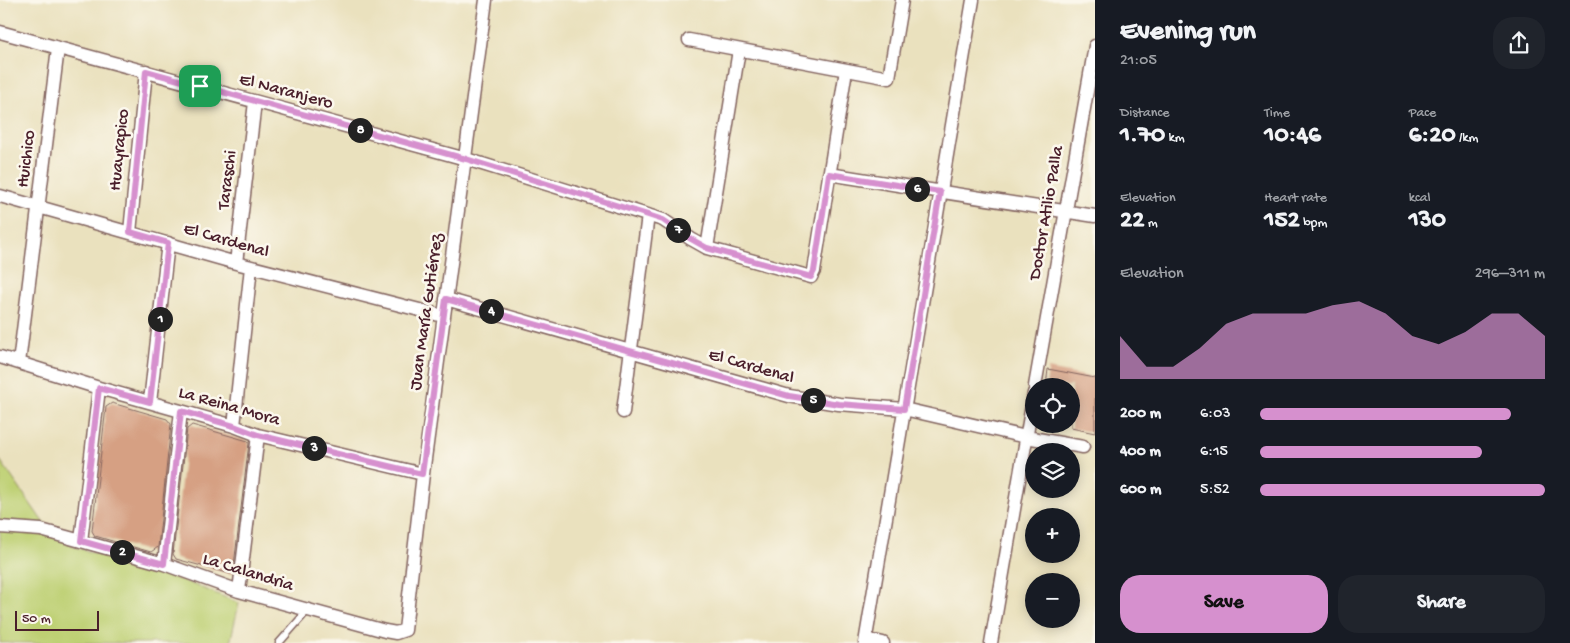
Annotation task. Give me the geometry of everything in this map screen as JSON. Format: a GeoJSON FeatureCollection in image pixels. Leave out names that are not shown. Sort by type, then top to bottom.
{"type":"FeatureCollection","features":[{"type":"Feature","properties":{"kind":"street","name":"Juan María Gutiérrez"},"geometry":{"type":"LineString","coordinates":[[405,630],[422,474],[486,0]]}},
{"type":"Feature","properties":{"kind":"street"},"geometry":{"type":"LineString","coordinates":[[689,40],[889,78],[902,0]]}},
{"type":"Feature","properties":{"kind":"street"},"geometry":{"type":"LineString","coordinates":[[882,643],[865,641],[973,0]]}},
{"type":"Feature","properties":{"kind":"street","name":"El Naranjero"},"geometry":{"type":"LineString","coordinates":[[0,32],[466,159],[663,220],[707,248],[811,277],[814,271],[829,174]]}},
{"type":"Feature","properties":{"kind":"street","name":"Doctor Atilio Palla"},"geometry":{"type":"LineString","coordinates":[[1036,378],[1095,46]]}},
{"type":"Feature","properties":{"kind":"street","name":"Huichico"},"geometry":{"type":"LineString","coordinates":[[19,363],[58,48]]}},
{"type":"Feature","properties":{"kind":"street"},"geometry":{"type":"LineString","coordinates":[[707,248],[739,50]]}},
{"type":"Feature","properties":{"kind":"street"},"geometry":{"type":"LineString","coordinates":[[846,70],[829,174],[1095,216]]}},
{"type":"Feature","properties":{"kind":"street","name":"Huayrapico"},"geometry":{"type":"LineString","coordinates":[[130,232],[146,71]]}},
{"type":"Feature","properties":{"kind":"street","name":"Taraschi"},"geometry":{"type":"LineString","coordinates":[[236,263],[255,102]]}},
{"type":"Feature","properties":{"kind":"street","name":"El Cardenal"},"geometry":{"type":"LineString","coordinates":[[0,196],[236,263],[443,316]]}},
{"type":"Feature","properties":{"kind":"street"},"geometry":{"type":"LineString","coordinates":[[623,412],[648,215]]}},
{"type":"Feature","properties":{"kind":"street"},"geometry":{"type":"LineString","coordinates":[[150,402],[168,243]]}},
{"type":"Feature","properties":{"kind":"street"},"geometry":{"type":"LineString","coordinates":[[234,426],[251,267]]}},
{"type":"Feature","properties":{"kind":"street","name":"El Cardenal"},"geometry":{"type":"LineString","coordinates":[[446,299],[789,396],[839,404],[904,409],[1026,437],[1083,447]]}},
{"type":"Feature","properties":{"kind":"street","name":"La Reina Mora"},"geometry":{"type":"LineString","coordinates":[[0,357],[99,388],[234,426],[258,435],[422,474]]}},
{"type":"Feature","properties":{"kind":"street"},"geometry":{"type":"LineString","coordinates":[[81,541],[99,388]]}},
{"type":"Feature","properties":{"kind":"street"},"geometry":{"type":"LineString","coordinates":[[164,564],[181,411]]}},
{"type":"Feature","properties":{"kind":"street"},"geometry":{"type":"LineString","coordinates":[[991,643],[1027,433]]}},
{"type":"Feature","properties":{"kind":"street"},"geometry":{"type":"LineString","coordinates":[[239,591],[258,435]]}},
{"type":"Feature","properties":{"kind":"street","name":"La Calandria"},"geometry":{"type":"LineString","coordinates":[[0,527],[41,530],[164,564],[239,591],[308,610],[390,632],[396,633],[405,630]]}},
{"type":"Feature","properties":{"kind":"lane"},"geometry":{"type":"LineString","coordinates":[[279,643],[308,610]]}},
{"type":"Feature","properties":{"kind":"green space"},"geometry":{"type":"Polygon","coordinates":[[[0,460],[43,522],[75,547],[187,582],[239,603],[230,643],[0,643],[0,460]]]}},
{"type":"Feature","properties":{"kind":"building"},"geometry":{"type":"Polygon","coordinates":[[[1048,369],[1095,378],[1095,433],[1080,430],[1080,378],[1047,378],[1048,369]]]}},
{"type":"Feature","properties":{"kind":"building"},"geometry":{"type":"Polygon","coordinates":[[[112,403],[167,419],[171,424],[158,547],[151,552],[95,536],[92,531],[106,407],[112,403]]]}},
{"type":"Feature","properties":{"kind":"building"},"geometry":{"type":"Polygon","coordinates":[[[192,425],[248,441],[249,443],[233,573],[231,574],[176,559],[173,554],[187,429],[192,425]]]}},
{"type":"Feature","properties":{"kind":"route"},"geometry":{"type":"LineString","coordinates":[[146,71],[200,86],[466,159],[648,215],[663,220],[707,248],[811,277],[814,271],[829,174],[940,192],[904,409],[839,404],[789,396],[446,299],[422,474],[258,435],[181,411],[164,564],[81,541],[99,388],[150,402],[168,243],[130,232],[146,71]]}}]}
